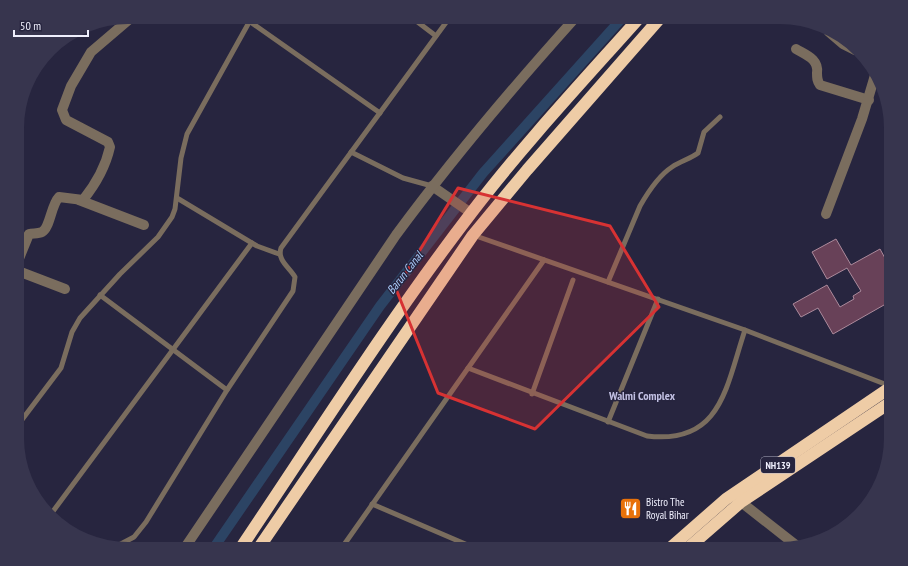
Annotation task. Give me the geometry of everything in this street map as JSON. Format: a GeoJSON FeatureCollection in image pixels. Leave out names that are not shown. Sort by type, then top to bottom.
{"type":"FeatureCollection","features":[{"type":"Feature","properties":{"kind":"highway"},"geometry":{"type":"LineString","coordinates":[[245,542],[467,210],[634,24]]}},
{"type":"Feature","properties":{"kind":"highway"},"geometry":{"type":"LineString","coordinates":[[263,542],[473,235],[532,164],[655,24]]}},
{"type":"Feature","properties":{"kind":"highway","name":"NH139"},"geometry":{"type":"LineString","coordinates":[[677,542],[726,499],[884,392]]}},
{"type":"Feature","properties":{"kind":"highway","name":"NH139"},"geometry":{"type":"LineString","coordinates":[[695,542],[741,502],[884,407]]}},
{"type":"Feature","properties":{"kind":"street"},"geometry":{"type":"LineString","coordinates":[[79,200],[83,200],[92,186],[106,159],[110,147],[104,138],[66,120],[62,110],[63,103],[91,52],[124,24]]}},
{"type":"Feature","properties":{"kind":"street"},"geometry":{"type":"LineString","coordinates":[[189,542],[387,248],[435,188],[482,124],[570,24]]}},
{"type":"Feature","properties":{"kind":"street"},"geometry":{"type":"LineString","coordinates":[[796,50],[816,62],[818,67],[816,78],[820,85],[869,100]]}},
{"type":"Feature","properties":{"kind":"street"},"geometry":{"type":"LineString","coordinates":[[826,214],[869,100],[873,83]]}},
{"type":"Feature","properties":{"kind":"street"},"geometry":{"type":"LineString","coordinates":[[435,188],[467,210]]}},
{"type":"Feature","properties":{"kind":"street"},"geometry":{"type":"LineString","coordinates":[[24,245],[28,234],[41,232],[48,225],[55,201],[59,197],[79,200],[144,226]]}},
{"type":"Feature","properties":{"kind":"street"},"geometry":{"type":"LineString","coordinates":[[24,273],[65,289]]}},
{"type":"Feature","properties":{"kind":"street"},"geometry":{"type":"LineString","coordinates":[[741,502],[790,542]]}},
{"type":"Feature","properties":{"kind":"lane"},"geometry":{"type":"LineString","coordinates":[[24,417],[56,377],[64,361],[76,324],[100,295],[158,237],[172,217],[177,198],[182,158],[187,134],[247,24]]}},
{"type":"Feature","properties":{"kind":"lane"},"geometry":{"type":"LineString","coordinates":[[257,24],[380,113]]}},
{"type":"Feature","properties":{"kind":"lane"},"geometry":{"type":"LineString","coordinates":[[420,24],[436,36]]}},
{"type":"Feature","properties":{"kind":"lane"},"geometry":{"type":"LineString","coordinates":[[279,254],[287,240],[444,24]]}},
{"type":"Feature","properties":{"kind":"lane"},"geometry":{"type":"LineString","coordinates":[[608,282],[640,206],[653,185],[670,168],[698,153],[704,132],[720,118]]}},
{"type":"Feature","properties":{"kind":"lane"},"geometry":{"type":"LineString","coordinates":[[351,152],[403,178],[435,188]]}},
{"type":"Feature","properties":{"kind":"lane"},"geometry":{"type":"LineString","coordinates":[[125,542],[134,537],[146,522],[227,390],[293,291],[295,277],[281,259],[279,254],[252,243],[177,198]]}},
{"type":"Feature","properties":{"kind":"lane"},"geometry":{"type":"LineString","coordinates":[[473,235],[745,330],[884,384]]}},
{"type":"Feature","properties":{"kind":"lane"},"geometry":{"type":"LineString","coordinates":[[53,511],[252,243]]}},
{"type":"Feature","properties":{"kind":"lane"},"geometry":{"type":"LineString","coordinates":[[346,542],[544,260]]}},
{"type":"Feature","properties":{"kind":"lane"},"geometry":{"type":"LineString","coordinates":[[532,394],[573,280]]}},
{"type":"Feature","properties":{"kind":"lane"},"geometry":{"type":"LineString","coordinates":[[100,295],[227,390]]}},
{"type":"Feature","properties":{"kind":"lane"},"geometry":{"type":"LineString","coordinates":[[608,422],[658,300]]}},
{"type":"Feature","properties":{"kind":"lane"},"geometry":{"type":"LineString","coordinates":[[468,368],[532,394],[647,436],[666,438],[687,433],[701,426],[713,415],[721,400],[745,330]]}},
{"type":"Feature","properties":{"kind":"lane"},"geometry":{"type":"LineString","coordinates":[[372,504],[461,542]]}},
{"type":"Feature","properties":{"kind":"highlighted area"},"geometry":{"type":"Polygon","coordinates":[[[458,188],[610,226],[659,307],[535,429],[438,393],[396,289],[458,188]]]}},
{"type":"Feature","properties":{"kind":"building"},"geometry":{"type":"Polygon","coordinates":[[[836,239],[851,265],[880,249],[884,256],[884,305],[833,334],[818,308],[801,317],[793,304],[827,285],[840,307],[854,299],[853,296],[861,291],[847,268],[827,279],[812,252],[836,239]]]}},
{"type":"Feature","properties":{"kind":"waterway","name":"Barun Canal"},"geometry":{"type":"LineString","coordinates":[[218,542],[380,306],[483,173],[617,24]]}},
{"type":"Feature","properties":{"kind":"place","name":"Bistro The Royal Bihar"},"geometry":{"type":"Point","coordinates":[631,508]}},
{"type":"Feature","properties":{"kind":"district","name":"Walmi Complex"},"geometry":{"type":"Point","coordinates":[642,396]}}]}
